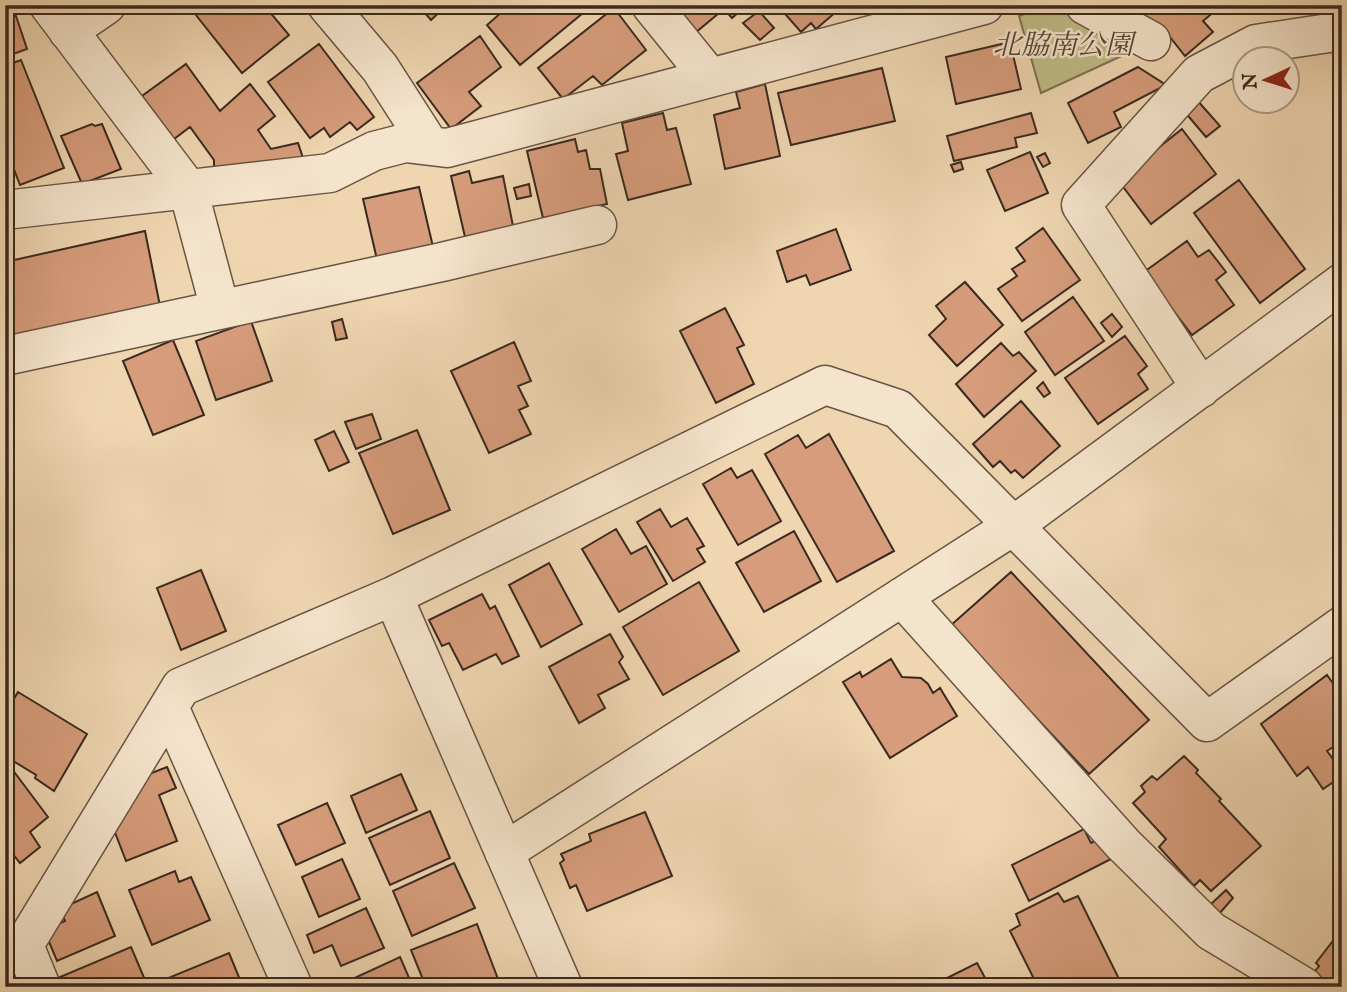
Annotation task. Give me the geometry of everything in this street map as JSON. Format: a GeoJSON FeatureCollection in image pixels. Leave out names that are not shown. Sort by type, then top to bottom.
{"type":"FeatureCollection","features":[{"type":"Feature","properties":{"kind":"street"},"geometry":{"type":"LineString","coordinates":[[106,5],[59,18],[188,189],[220,309]]}},
{"type":"Feature","properties":{"kind":"street"},"geometry":{"type":"LineString","coordinates":[[327,5],[380,68],[430,146]]}},
{"type":"Feature","properties":{"kind":"street"},"geometry":{"type":"LineString","coordinates":[[651,5],[710,78]]}},
{"type":"Feature","properties":{"kind":"street"},"geometry":{"type":"LineString","coordinates":[[5,210],[330,173],[374,151],[405,143],[447,148],[710,78],[924,13],[984,5]]}},
{"type":"Feature","properties":{"kind":"street"},"geometry":{"type":"LineString","coordinates":[[1085,5],[1151,41]]}},
{"type":"Feature","properties":{"kind":"street"},"geometry":{"type":"LineString","coordinates":[[1201,387],[1081,205],[1199,74],[1256,44],[1342,31]]}},
{"type":"Feature","properties":{"kind":"street"},"geometry":{"type":"LineString","coordinates":[[5,356],[429,265],[597,225]]}},
{"type":"Feature","properties":{"kind":"street"},"geometry":{"type":"LineString","coordinates":[[504,852],[1013,526],[1342,283]]}},
{"type":"Feature","properties":{"kind":"street"},"geometry":{"type":"LineString","coordinates":[[41,987],[24,945],[181,687],[393,596],[825,385],[898,409],[1207,722],[1342,626]]}},
{"type":"Feature","properties":{"kind":"street"},"geometry":{"type":"LineString","coordinates":[[393,596],[563,987]]}},
{"type":"Feature","properties":{"kind":"street"},"geometry":{"type":"LineString","coordinates":[[902,597],[1123,844],[1211,931],[1304,987]]}},
{"type":"Feature","properties":{"kind":"street"},"geometry":{"type":"LineString","coordinates":[[169,707],[293,987]]}},
{"type":"Feature","properties":{"kind":"green space","name":"北脇南公園"},"geometry":{"type":"Polygon","coordinates":[[[1050,5],[1073,10],[1126,54],[1041,93],[1019,16],[1050,5]]]}},
{"type":"Feature","properties":{"kind":"building"},"geometry":{"type":"Polygon","coordinates":[[[188,5],[264,5],[289,35],[242,73],[188,5]]]}},
{"type":"Feature","properties":{"kind":"building"},"geometry":{"type":"Polygon","coordinates":[[[418,5],[447,5],[431,20],[418,5]]]}},
{"type":"Feature","properties":{"kind":"building"},"geometry":{"type":"Polygon","coordinates":[[[510,5],[587,5],[589,8],[520,65],[487,25],[510,5]]]}},
{"type":"Feature","properties":{"kind":"building"},"geometry":{"type":"Polygon","coordinates":[[[667,5],[747,5],[732,18],[724,9],[689,38],[667,5]]]}},
{"type":"Feature","properties":{"kind":"building"},"geometry":{"type":"Polygon","coordinates":[[[844,5],[816,29],[811,23],[801,32],[779,7],[844,5]]]}},
{"type":"Feature","properties":{"kind":"building"},"geometry":{"type":"Polygon","coordinates":[[[1152,5],[1214,5],[1217,9],[1203,21],[1213,32],[1185,56],[1166,32],[1138,17],[1152,5]]]}},
{"type":"Feature","properties":{"kind":"building"},"geometry":{"type":"Polygon","coordinates":[[[614,8],[646,50],[602,85],[593,76],[563,99],[538,68],[614,8]]]}},
{"type":"Feature","properties":{"kind":"building"},"geometry":{"type":"Polygon","coordinates":[[[759,11],[774,28],[760,40],[743,23],[759,11]]]}},
{"type":"Feature","properties":{"kind":"building"},"geometry":{"type":"Polygon","coordinates":[[[16,16],[27,49],[5,57],[5,19],[16,16]]]}},
{"type":"Feature","properties":{"kind":"building"},"geometry":{"type":"Polygon","coordinates":[[[480,36],[501,67],[469,92],[481,106],[451,129],[417,83],[480,36]]]}},
{"type":"Feature","properties":{"kind":"building"},"geometry":{"type":"Polygon","coordinates":[[[1010,42],[1021,89],[956,104],[946,57],[1010,42]]]}},
{"type":"Feature","properties":{"kind":"building"},"geometry":{"type":"Polygon","coordinates":[[[319,44],[374,117],[357,130],[350,122],[330,137],[324,128],[310,138],[268,82],[319,44]]]}},
{"type":"Feature","properties":{"kind":"building"},"geometry":{"type":"Polygon","coordinates":[[[21,60],[64,168],[20,185],[5,146],[5,66],[21,60]]]}},
{"type":"Feature","properties":{"kind":"building"},"geometry":{"type":"Polygon","coordinates":[[[186,64],[220,111],[250,84],[275,116],[258,130],[271,149],[298,143],[303,158],[214,175],[214,160],[190,127],[174,139],[142,96],[186,64]]]}},
{"type":"Feature","properties":{"kind":"building"},"geometry":{"type":"Polygon","coordinates":[[[1138,67],[1166,85],[1114,112],[1121,127],[1088,143],[1068,103],[1138,67]]]}},
{"type":"Feature","properties":{"kind":"building"},"geometry":{"type":"Polygon","coordinates":[[[882,68],[895,121],[791,145],[778,93],[882,68]]]}},
{"type":"Feature","properties":{"kind":"building"},"geometry":{"type":"Polygon","coordinates":[[[765,84],[780,156],[725,169],[714,115],[740,108],[736,92],[765,84]]]}},
{"type":"Feature","properties":{"kind":"building"},"geometry":{"type":"Polygon","coordinates":[[[1197,100],[1220,126],[1206,137],[1184,111],[1197,100]]]}},
{"type":"Feature","properties":{"kind":"building"},"geometry":{"type":"Polygon","coordinates":[[[663,113],[667,130],[676,128],[691,184],[628,200],[616,154],[628,151],[622,123],[663,113]]]}},
{"type":"Feature","properties":{"kind":"building"},"geometry":{"type":"Polygon","coordinates":[[[1031,113],[1037,133],[1015,138],[1017,147],[954,161],[947,136],[1031,113]]]}},
{"type":"Feature","properties":{"kind":"building"},"geometry":{"type":"Polygon","coordinates":[[[92,124],[102,124],[121,169],[82,184],[61,136],[92,124]]]}},
{"type":"Feature","properties":{"kind":"building"},"geometry":{"type":"Polygon","coordinates":[[[1182,129],[1216,174],[1151,224],[1118,180],[1182,129]]]}},
{"type":"Feature","properties":{"kind":"building"},"geometry":{"type":"Polygon","coordinates":[[[575,139],[578,152],[586,150],[590,169],[600,169],[607,204],[543,218],[527,151],[575,139]]]}},
{"type":"Feature","properties":{"kind":"building"},"geometry":{"type":"Polygon","coordinates":[[[1030,152],[1048,193],[1005,211],[987,170],[1030,152]]]}},
{"type":"Feature","properties":{"kind":"building"},"geometry":{"type":"Polygon","coordinates":[[[1045,153],[1050,163],[1043,167],[1037,157],[1045,153]]]}},
{"type":"Feature","properties":{"kind":"building"},"geometry":{"type":"Polygon","coordinates":[[[961,162],[963,169],[954,172],[951,165],[961,162]]]}},
{"type":"Feature","properties":{"kind":"building"},"geometry":{"type":"Polygon","coordinates":[[[469,171],[472,183],[503,176],[513,226],[465,237],[451,176],[469,171]]]}},
{"type":"Feature","properties":{"kind":"building"},"geometry":{"type":"Polygon","coordinates":[[[1239,180],[1305,269],[1260,303],[1194,213],[1239,180]]]}},
{"type":"Feature","properties":{"kind":"building"},"geometry":{"type":"Polygon","coordinates":[[[529,184],[531,196],[517,199],[514,188],[529,184]]]}},
{"type":"Feature","properties":{"kind":"building"},"geometry":{"type":"Polygon","coordinates":[[[419,187],[434,251],[378,264],[363,199],[419,187]]]}},
{"type":"Feature","properties":{"kind":"building"},"geometry":{"type":"Polygon","coordinates":[[[1043,228],[1080,280],[1022,321],[998,289],[1017,276],[1012,269],[1025,261],[1016,248],[1043,228]]]}},
{"type":"Feature","properties":{"kind":"building"},"geometry":{"type":"Polygon","coordinates":[[[836,229],[851,270],[810,285],[806,275],[787,282],[777,251],[836,229]]]}},
{"type":"Feature","properties":{"kind":"building"},"geometry":{"type":"Polygon","coordinates":[[[145,231],[160,306],[5,341],[5,262],[145,231]]]}},
{"type":"Feature","properties":{"kind":"building"},"geometry":{"type":"Polygon","coordinates":[[[1187,241],[1198,257],[1209,250],[1226,272],[1216,280],[1234,305],[1192,335],[1144,272],[1187,241]]]}},
{"type":"Feature","properties":{"kind":"building"},"geometry":{"type":"Polygon","coordinates":[[[965,282],[1003,325],[957,366],[929,335],[946,319],[936,306],[965,282]]]}},
{"type":"Feature","properties":{"kind":"building"},"geometry":{"type":"Polygon","coordinates":[[[1073,297],[1104,341],[1055,375],[1025,332],[1073,297]]]}},
{"type":"Feature","properties":{"kind":"building"},"geometry":{"type":"Polygon","coordinates":[[[725,308],[744,345],[737,348],[754,384],[716,403],[680,331],[725,308]]]}},
{"type":"Feature","properties":{"kind":"building"},"geometry":{"type":"Polygon","coordinates":[[[1112,314],[1122,327],[1112,337],[1101,323],[1112,314]]]}},
{"type":"Feature","properties":{"kind":"building"},"geometry":{"type":"Polygon","coordinates":[[[342,319],[347,338],[336,340],[332,322],[342,319]]]}},
{"type":"Feature","properties":{"kind":"building"},"geometry":{"type":"Polygon","coordinates":[[[251,321],[272,381],[216,400],[196,341],[251,321]]]}},
{"type":"Feature","properties":{"kind":"building"},"geometry":{"type":"Polygon","coordinates":[[[1125,336],[1147,366],[1138,374],[1148,389],[1098,424],[1065,378],[1125,336]]]}},
{"type":"Feature","properties":{"kind":"building"},"geometry":{"type":"Polygon","coordinates":[[[173,340],[204,415],[153,435],[123,361],[173,340]]]}},
{"type":"Feature","properties":{"kind":"building"},"geometry":{"type":"Polygon","coordinates":[[[514,342],[531,381],[518,386],[528,406],[519,410],[531,434],[489,453],[451,371],[514,342]]]}},
{"type":"Feature","properties":{"kind":"building"},"geometry":{"type":"Polygon","coordinates":[[[1001,343],[1013,356],[1019,352],[1036,371],[984,417],[956,384],[1001,343]]]}},
{"type":"Feature","properties":{"kind":"building"},"geometry":{"type":"Polygon","coordinates":[[[1043,382],[1050,393],[1044,397],[1037,388],[1043,382]]]}},
{"type":"Feature","properties":{"kind":"building"},"geometry":{"type":"Polygon","coordinates":[[[1021,401],[1060,446],[1023,478],[1015,470],[1011,473],[1000,461],[993,467],[973,444],[1021,401]]]}},
{"type":"Feature","properties":{"kind":"building"},"geometry":{"type":"Polygon","coordinates":[[[372,414],[381,439],[356,449],[345,422],[372,414]]]}},
{"type":"Feature","properties":{"kind":"building"},"geometry":{"type":"Polygon","coordinates":[[[417,430],[450,510],[393,534],[359,453],[417,430]]]}},
{"type":"Feature","properties":{"kind":"building"},"geometry":{"type":"Polygon","coordinates":[[[334,431],[349,462],[329,471],[315,440],[334,431]]]}},
{"type":"Feature","properties":{"kind":"building"},"geometry":{"type":"Polygon","coordinates":[[[829,434],[894,551],[837,582],[765,454],[798,435],[806,448],[829,434]]]}},
{"type":"Feature","properties":{"kind":"building"},"geometry":{"type":"Polygon","coordinates":[[[731,468],[737,478],[752,470],[781,521],[738,545],[703,484],[731,468]]]}},
{"type":"Feature","properties":{"kind":"building"},"geometry":{"type":"Polygon","coordinates":[[[660,509],[671,527],[687,518],[704,546],[697,549],[705,562],[673,581],[637,522],[660,509]]]}},
{"type":"Feature","properties":{"kind":"building"},"geometry":{"type":"Polygon","coordinates":[[[616,529],[631,554],[646,546],[667,584],[619,612],[582,549],[616,529]]]}},
{"type":"Feature","properties":{"kind":"building"},"geometry":{"type":"Polygon","coordinates":[[[794,531],[821,581],[764,612],[736,563],[794,531]]]}},
{"type":"Feature","properties":{"kind":"building"},"geometry":{"type":"Polygon","coordinates":[[[549,563],[582,624],[541,647],[509,585],[549,563]]]}},
{"type":"Feature","properties":{"kind":"building"},"geometry":{"type":"Polygon","coordinates":[[[201,570],[226,631],[181,650],[157,588],[201,570]]]}},
{"type":"Feature","properties":{"kind":"building"},"geometry":{"type":"Polygon","coordinates":[[[1011,572],[1149,720],[1089,774],[950,626],[1011,572]]]}},
{"type":"Feature","properties":{"kind":"building"},"geometry":{"type":"Polygon","coordinates":[[[699,582],[739,651],[663,695],[623,627],[699,582]]]}},
{"type":"Feature","properties":{"kind":"building"},"geometry":{"type":"Polygon","coordinates":[[[482,594],[490,609],[495,606],[519,656],[502,664],[496,654],[463,670],[449,643],[442,646],[429,620],[482,594]]]}},
{"type":"Feature","properties":{"kind":"building"},"geometry":{"type":"Polygon","coordinates":[[[610,634],[623,657],[619,662],[629,679],[598,695],[605,708],[579,723],[549,667],[610,634]]]}},
{"type":"Feature","properties":{"kind":"building"},"geometry":{"type":"Polygon","coordinates":[[[891,659],[902,677],[921,678],[933,693],[940,688],[957,716],[890,758],[843,682],[860,672],[862,677],[891,659]]]}},
{"type":"Feature","properties":{"kind":"building"},"geometry":{"type":"Polygon","coordinates":[[[1327,675],[1342,696],[1342,741],[1327,751],[1342,771],[1342,776],[1323,789],[1308,767],[1297,776],[1261,724],[1327,675]]]}},
{"type":"Feature","properties":{"kind":"building"},"geometry":{"type":"Polygon","coordinates":[[[18,692],[87,734],[54,791],[35,778],[36,775],[5,756],[5,745],[11,736],[5,733],[5,714],[18,692]]]}},
{"type":"Feature","properties":{"kind":"building"},"geometry":{"type":"Polygon","coordinates":[[[1184,756],[1221,799],[1219,801],[1261,846],[1211,891],[1200,880],[1194,886],[1159,847],[1166,839],[1133,803],[1145,792],[1141,786],[1152,776],[1157,780],[1184,756]]]}},
{"type":"Feature","properties":{"kind":"building"},"geometry":{"type":"Polygon","coordinates":[[[9,765],[48,817],[30,832],[40,847],[20,863],[5,844],[5,769],[9,765]]]}},
{"type":"Feature","properties":{"kind":"building"},"geometry":{"type":"Polygon","coordinates":[[[167,767],[176,788],[159,795],[177,841],[126,861],[111,822],[136,779],[167,767]]]}},
{"type":"Feature","properties":{"kind":"building"},"geometry":{"type":"Polygon","coordinates":[[[401,774],[417,810],[366,833],[351,796],[401,774]]]}},
{"type":"Feature","properties":{"kind":"building"},"geometry":{"type":"Polygon","coordinates":[[[327,803],[345,843],[296,865],[278,825],[327,803]]]}},
{"type":"Feature","properties":{"kind":"building"},"geometry":{"type":"Polygon","coordinates":[[[430,811],[450,858],[390,885],[369,838],[430,811]]]}},
{"type":"Feature","properties":{"kind":"building"},"geometry":{"type":"Polygon","coordinates":[[[645,812],[672,876],[587,911],[576,885],[570,888],[560,863],[564,860],[561,854],[591,841],[589,834],[645,812]]]}},
{"type":"Feature","properties":{"kind":"building"},"geometry":{"type":"Polygon","coordinates":[[[1084,829],[1091,843],[1101,838],[1111,859],[1029,901],[1012,865],[1084,829]]]}},
{"type":"Feature","properties":{"kind":"building"},"geometry":{"type":"Polygon","coordinates":[[[342,859],[360,899],[319,917],[302,877],[342,859]]]}},
{"type":"Feature","properties":{"kind":"building"},"geometry":{"type":"Polygon","coordinates":[[[454,863],[475,908],[412,936],[393,891],[454,863]]]}},
{"type":"Feature","properties":{"kind":"building"},"geometry":{"type":"Polygon","coordinates":[[[175,871],[179,882],[191,877],[210,920],[152,945],[129,890],[175,871]]]}},
{"type":"Feature","properties":{"kind":"building"},"geometry":{"type":"Polygon","coordinates":[[[1226,890],[1233,898],[1219,914],[1210,905],[1226,890]]]}},
{"type":"Feature","properties":{"kind":"building"},"geometry":{"type":"Polygon","coordinates":[[[97,892],[115,936],[57,961],[44,930],[65,921],[60,909],[97,892]]]}},
{"type":"Feature","properties":{"kind":"building"},"geometry":{"type":"Polygon","coordinates":[[[1058,893],[1064,902],[1078,896],[1123,987],[1038,987],[1010,931],[1020,925],[1016,914],[1058,893]]]}},
{"type":"Feature","properties":{"kind":"building"},"geometry":{"type":"Polygon","coordinates":[[[366,908],[384,948],[341,966],[332,945],[314,953],[307,935],[366,908]]]}},
{"type":"Feature","properties":{"kind":"building"},"geometry":{"type":"Polygon","coordinates":[[[477,924],[498,979],[477,987],[426,987],[411,950],[477,924]]]}},
{"type":"Feature","properties":{"kind":"building"},"geometry":{"type":"Polygon","coordinates":[[[1342,929],[1342,987],[1328,987],[1312,975],[1319,966],[1316,963],[1342,929]]]}},
{"type":"Feature","properties":{"kind":"building"},"geometry":{"type":"Polygon","coordinates":[[[131,947],[148,987],[56,987],[53,980],[131,947]]]}},
{"type":"Feature","properties":{"kind":"building"},"geometry":{"type":"Polygon","coordinates":[[[229,953],[243,987],[163,987],[161,981],[229,953]]]}},
{"type":"Feature","properties":{"kind":"building"},"geometry":{"type":"Polygon","coordinates":[[[400,957],[413,987],[335,987],[400,957]]]}},
{"type":"Feature","properties":{"kind":"building"},"geometry":{"type":"Polygon","coordinates":[[[977,963],[990,987],[929,987],[977,963]]]}}]}
